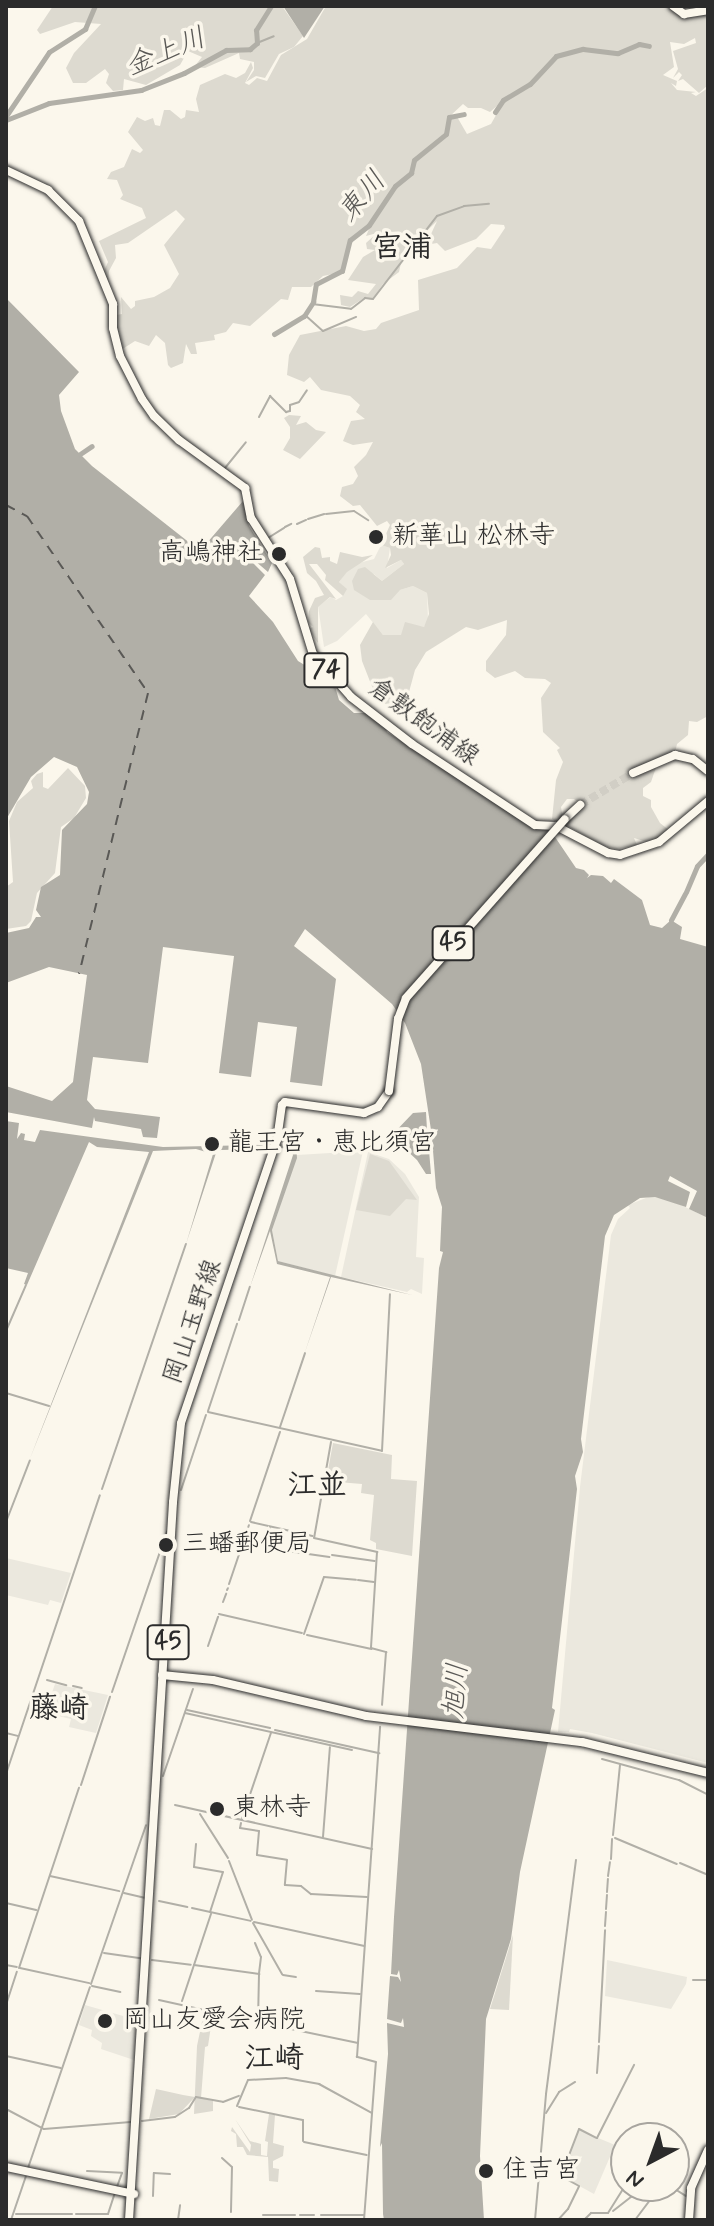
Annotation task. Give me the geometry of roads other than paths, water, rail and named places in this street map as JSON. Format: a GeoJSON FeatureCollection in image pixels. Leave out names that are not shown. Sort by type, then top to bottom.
{"type":"FeatureCollection","features":[{"type":"Feature","properties":{"kind":"main road"},"geometry":{"type":"LineString","coordinates":[[673,6],[682,14],[708,10]]}},
{"type":"Feature","properties":{"kind":"main road","name":"倉敷飽浦線"},"geometry":{"type":"LineString","coordinates":[[6,170],[48,190],[81,224],[113,304],[113,328],[120,356],[147,408],[179,440],[245,488],[251,518],[290,579],[313,654],[351,697],[414,746],[535,825],[556,826],[616,855],[659,842],[708,801]]}},
{"type":"Feature","properties":{"kind":"main road"},"geometry":{"type":"LineString","coordinates":[[633,773],[675,755],[693,759],[708,771]]}},
{"type":"Feature","properties":{"kind":"main road","name":"岡山玉野線"},"geometry":{"type":"LineString","coordinates":[[131,2220],[164,1675],[183,1434],[281,1143],[286,1106],[364,1115],[379,1109],[389,1091],[398,1019],[406,998],[580,805]]}},
{"type":"Feature","properties":{"kind":"main road","name":"45"},"geometry":{"type":"LineString","coordinates":[[164,1675],[213,1680],[329,1708],[395,1720],[571,1741],[708,1773]]}},
{"type":"Feature","properties":{"kind":"main road"},"geometry":{"type":"LineString","coordinates":[[691,2220],[691,2188],[708,2150]]}},
{"type":"Feature","properties":{"kind":"main road"},"geometry":{"type":"LineString","coordinates":[[691,2220],[693,2189],[708,2156]]}},
{"type":"Feature","properties":{"kind":"main road"},"geometry":{"type":"LineString","coordinates":[[6,2167],[133,2194]]}},
{"type":"Feature","properties":{"kind":"water"},"geometry":{"type":"Polygon","coordinates":[[[283,6],[325,6],[304,38],[283,6]]]}},
{"type":"Feature","properties":{"kind":"water","name":"旭川"},"geometry":{"type":"Polygon","coordinates":[[[6,298],[79,372],[59,395],[61,411],[75,449],[92,466],[200,551],[243,501],[249,526],[272,563],[268,572],[254,560],[252,562],[265,575],[249,596],[273,622],[298,661],[334,683],[339,700],[354,713],[368,713],[385,725],[387,732],[536,827],[554,829],[555,837],[576,868],[589,875],[587,878],[591,875],[603,876],[611,883],[614,879],[642,900],[650,925],[662,928],[671,920],[682,927],[680,939],[708,947],[708,1218],[689,1209],[697,1191],[670,1176],[668,1181],[690,1192],[686,1207],[655,1197],[640,1198],[614,1215],[605,1236],[581,1439],[583,1452],[575,1476],[577,1489],[552,1708],[555,1710],[520,1872],[511,1939],[486,2019],[480,2156],[484,2220],[384,2220],[383,2214],[382,2143],[380,2147],[388,2054],[387,2023],[404,2027],[403,2018],[401,2023],[387,2019],[390,1976],[398,1977],[401,1982],[399,1970],[397,1975],[391,1974],[394,1917],[439,1268],[443,1252],[440,1251],[442,1207],[436,1188],[432,1138],[428,1138],[431,1174],[426,1174],[417,1160],[391,1136],[413,1113],[426,1112],[427,1130],[431,1130],[421,1064],[405,1023],[392,1004],[305,929],[294,946],[336,979],[322,1086],[290,1082],[297,1027],[258,1022],[251,1077],[219,1073],[234,956],[163,947],[148,1063],[93,1057],[87,1100],[95,1109],[160,1117],[157,1138],[143,1137],[141,1129],[95,1121],[94,1117],[92,1128],[6,1112],[6,1086],[52,1101],[73,1082],[87,975],[49,967],[6,983],[6,933],[29,928],[36,917],[41,917],[36,910],[41,887],[60,875],[62,830],[87,804],[89,792],[77,767],[54,757],[31,777],[7,818],[6,826],[6,298]]]}},
{"type":"Feature","properties":{"kind":"water"},"geometry":{"type":"Polygon","coordinates":[[[6,1121],[19,1123],[17,1139],[21,1133],[25,1134],[24,1140],[35,1142],[40,1130],[163,1147],[296,1144],[297,1158],[272,1230],[278,1261],[412,1295],[331,1277],[304,1355],[330,1277],[277,1264],[270,1231],[250,1287],[293,1155],[291,1148],[221,1150],[216,1153],[186,1244],[213,1154],[196,1149],[153,1151],[29,1461],[149,1152],[97,1147],[89,1142],[27,1285],[24,1284],[28,1273],[6,1268],[6,1121]]]}},
{"type":"Feature","properties":{"kind":"waterway"},"geometry":{"type":"LineString","coordinates":[[6,116],[49,52],[85,29],[95,6]]}},
{"type":"Feature","properties":{"kind":"waterway","name":"金上川"},"geometry":{"type":"LineString","coordinates":[[6,120],[49,103],[141,90],[184,73],[226,50],[250,49],[257,43],[256,30],[271,6]]}},
{"type":"Feature","properties":{"kind":"waterway"},"geometry":{"type":"LineString","coordinates":[[257,43],[274,36]]}},
{"type":"Feature","properties":{"kind":"waterway","name":"東川"},"geometry":{"type":"LineString","coordinates":[[495,112],[503,100],[530,84],[556,56],[583,49],[618,53],[639,44],[649,46]]}},
{"type":"Feature","properties":{"kind":"waterway","name":"東川"},"geometry":{"type":"LineString","coordinates":[[274,334],[304,316],[313,302],[316,284],[342,271],[350,240],[369,225],[395,186],[411,173],[414,160],[446,134],[449,117],[464,114]]}},
{"type":"Feature","properties":{"kind":"waterway"},"geometry":{"type":"LineString","coordinates":[[312,304],[351,309],[365,298],[373,299],[437,216],[464,206],[489,204]]}},
{"type":"Feature","properties":{"kind":"waterway"},"geometry":{"type":"LineString","coordinates":[[305,315],[323,331],[356,317]]}},
{"type":"Feature","properties":{"kind":"waterway"},"geometry":{"type":"LineString","coordinates":[[259,417],[270,396],[286,412],[290,411],[290,405],[299,402],[307,390]]}},
{"type":"Feature","properties":{"kind":"waterway"},"geometry":{"type":"LineString","coordinates":[[225,468],[246,442]]}},
{"type":"Feature","properties":{"kind":"waterway","name":"東川"},"geometry":{"type":"LineString","coordinates":[[80,454],[92,446]]}},
{"type":"Feature","properties":{"kind":"waterway"},"geometry":{"type":"LineString","coordinates":[[326,514],[354,511],[368,520]]}},
{"type":"Feature","properties":{"kind":"waterway"},"geometry":{"type":"LineString","coordinates":[[308,519],[324,514]]}},
{"type":"Feature","properties":{"kind":"waterway"},"geometry":{"type":"LineString","coordinates":[[297,524],[306,520]]}},
{"type":"Feature","properties":{"kind":"waterway"},"geometry":{"type":"LineString","coordinates":[[285,527],[291,524]]}},
{"type":"Feature","properties":{"kind":"waterway"},"geometry":{"type":"LineString","coordinates":[[268,538],[284,528]]}},
{"type":"Feature","properties":{"kind":"waterway"},"geometry":{"type":"LineString","coordinates":[[686,892],[697,866],[708,854]]}},
{"type":"Feature","properties":{"kind":"waterway"},"geometry":{"type":"LineString","coordinates":[[671,920],[685,894]]}},
{"type":"Feature","properties":{"kind":"waterway"},"geometry":{"type":"LineString","coordinates":[[102,1489],[186,1244]]}},
{"type":"Feature","properties":{"kind":"waterway"},"geometry":{"type":"LineString","coordinates":[[6,1331],[26,1285]]}},
{"type":"Feature","properties":{"kind":"waterway"},"geometry":{"type":"LineString","coordinates":[[239,1320],[250,1287]]}},
{"type":"Feature","properties":{"kind":"waterway"},"geometry":{"type":"LineString","coordinates":[[208,1412],[382,1451],[390,1294]]}},
{"type":"Feature","properties":{"kind":"waterway"},"geometry":{"type":"LineString","coordinates":[[208,1411],[237,1324]]}},
{"type":"Feature","properties":{"kind":"waterway"},"geometry":{"type":"LineString","coordinates":[[280,1427],[305,1353]]}},
{"type":"Feature","properties":{"kind":"waterway"},"geometry":{"type":"LineString","coordinates":[[6,1393],[49,1406]]}},
{"type":"Feature","properties":{"kind":"waterway"},"geometry":{"type":"LineString","coordinates":[[181,1490],[206,1415]]}},
{"type":"Feature","properties":{"kind":"waterway"},"geometry":{"type":"LineString","coordinates":[[250,1521],[280,1432]]}},
{"type":"Feature","properties":{"kind":"waterway"},"geometry":{"type":"LineString","coordinates":[[331,1442],[314,1538],[377,1552],[371,1648],[386,1652],[382,1705]]}},
{"type":"Feature","properties":{"kind":"waterway"},"geometry":{"type":"LineString","coordinates":[[6,1522],[30,1460]]}},
{"type":"Feature","properties":{"kind":"waterway"},"geometry":{"type":"LineString","coordinates":[[6,1774],[100,1495]]}},
{"type":"Feature","properties":{"kind":"waterway"},"geometry":{"type":"LineString","coordinates":[[251,1522],[312,1536]]}},
{"type":"Feature","properties":{"kind":"waterway"},"geometry":{"type":"LineString","coordinates":[[229,1584],[249,1525]]}},
{"type":"Feature","properties":{"kind":"waterway"},"geometry":{"type":"LineString","coordinates":[[270,1528],[266,1548],[329,1557]]}},
{"type":"Feature","properties":{"kind":"waterway"},"geometry":{"type":"LineString","coordinates":[[112,1692],[167,1531]]}},
{"type":"Feature","properties":{"kind":"waterway"},"geometry":{"type":"LineString","coordinates":[[332,1555],[375,1561]]}},
{"type":"Feature","properties":{"kind":"waterway"},"geometry":{"type":"LineString","coordinates":[[304,1634],[324,1577],[356,1580]]}},
{"type":"Feature","properties":{"kind":"waterway"},"geometry":{"type":"LineString","coordinates":[[358,1580],[374,1582]]}},
{"type":"Feature","properties":{"kind":"waterway"},"geometry":{"type":"LineString","coordinates":[[223,1602],[226,1594]]}},
{"type":"Feature","properties":{"kind":"waterway"},"geometry":{"type":"LineString","coordinates":[[219,1614],[302,1633]]}},
{"type":"Feature","properties":{"kind":"waterway"},"geometry":{"type":"LineString","coordinates":[[208,1646],[218,1617]]}},
{"type":"Feature","properties":{"kind":"waterway"},"geometry":{"type":"LineString","coordinates":[[307,1635],[371,1649]]}},
{"type":"Feature","properties":{"kind":"waterway"},"geometry":{"type":"LineString","coordinates":[[47,1680],[66,1685]]}},
{"type":"Feature","properties":{"kind":"waterway"},"geometry":{"type":"LineString","coordinates":[[73,1686],[82,1688]]}},
{"type":"Feature","properties":{"kind":"waterway"},"geometry":{"type":"LineString","coordinates":[[163,1776],[193,1689]]}},
{"type":"Feature","properties":{"kind":"waterway"},"geometry":{"type":"LineString","coordinates":[[81,1785],[110,1697]]}},
{"type":"Feature","properties":{"kind":"waterway"},"geometry":{"type":"LineString","coordinates":[[187,1710],[270,1728]]}},
{"type":"Feature","properties":{"kind":"waterway"},"geometry":{"type":"LineString","coordinates":[[185,1713],[352,1750]]}},
{"type":"Feature","properties":{"kind":"waterway"},"geometry":{"type":"LineString","coordinates":[[364,2220],[376,2062],[357,2057],[380,1727]]}},
{"type":"Feature","properties":{"kind":"waterway"},"geometry":{"type":"LineString","coordinates":[[275,1730],[379,1753]]}},
{"type":"Feature","properties":{"kind":"waterway"},"geometry":{"type":"LineString","coordinates":[[6,1733],[18,1736]]}},
{"type":"Feature","properties":{"kind":"waterway"},"geometry":{"type":"LineString","coordinates":[[242,1818],[271,1733]]}},
{"type":"Feature","properties":{"kind":"waterway"},"geometry":{"type":"LineString","coordinates":[[323,1837],[330,1747]]}},
{"type":"Feature","properties":{"kind":"waterway"},"geometry":{"type":"LineString","coordinates":[[602,1759],[679,1780],[708,1795]]}},
{"type":"Feature","properties":{"kind":"waterway"},"geometry":{"type":"LineString","coordinates":[[613,1835],[620,1765]]}},
{"type":"Feature","properties":{"kind":"waterway"},"geometry":{"type":"LineString","coordinates":[[19,1968],[79,1788]]}},
{"type":"Feature","properties":{"kind":"waterway"},"geometry":{"type":"LineString","coordinates":[[175,1805],[372,1849]]}},
{"type":"Feature","properties":{"kind":"waterway"},"geometry":{"type":"LineString","coordinates":[[200,1814],[228,1858]]}},
{"type":"Feature","properties":{"kind":"waterway"},"geometry":{"type":"LineString","coordinates":[[241,1823],[240,1828],[259,1831],[257,1855],[287,1860],[285,1885],[301,1886],[311,1894],[367,1897]]}},
{"type":"Feature","properties":{"kind":"waterway"},"geometry":{"type":"LineString","coordinates":[[91,1984],[146,1825]]}},
{"type":"Feature","properties":{"kind":"waterway"},"geometry":{"type":"LineString","coordinates":[[615,1838],[677,1864]]}},
{"type":"Feature","properties":{"kind":"waterway"},"geometry":{"type":"LineString","coordinates":[[611,1859],[612,1839]]}},
{"type":"Feature","properties":{"kind":"waterway"},"geometry":{"type":"LineString","coordinates":[[196,1844],[194,1867],[223,1872],[210,1912]]}},
{"type":"Feature","properties":{"kind":"waterway"},"geometry":{"type":"LineString","coordinates":[[535,2220],[546,2094],[576,1860]]}},
{"type":"Feature","properties":{"kind":"waterway"},"geometry":{"type":"LineString","coordinates":[[229,1861],[252,1920]]}},
{"type":"Feature","properties":{"kind":"waterway"},"geometry":{"type":"LineString","coordinates":[[608,1876],[610,1862]]}},
{"type":"Feature","properties":{"kind":"waterway"},"geometry":{"type":"LineString","coordinates":[[680,1863],[708,1875]]}},
{"type":"Feature","properties":{"kind":"waterway"},"geometry":{"type":"LineString","coordinates":[[50,1876],[119,1891]]}},
{"type":"Feature","properties":{"kind":"waterway"},"geometry":{"type":"LineString","coordinates":[[607,1892],[608,1879]]}},
{"type":"Feature","properties":{"kind":"waterway"},"geometry":{"type":"LineString","coordinates":[[124,1893],[145,1898]]}},
{"type":"Feature","properties":{"kind":"waterway"},"geometry":{"type":"LineString","coordinates":[[606,1909],[607,1895]]}},
{"type":"Feature","properties":{"kind":"waterway"},"geometry":{"type":"LineString","coordinates":[[159,1901],[187,1907]]}},
{"type":"Feature","properties":{"kind":"waterway"},"geometry":{"type":"LineString","coordinates":[[6,1903],[36,1910]]}},
{"type":"Feature","properties":{"kind":"waterway"},"geometry":{"type":"LineString","coordinates":[[192,1908],[251,1921]]}},
{"type":"Feature","properties":{"kind":"waterway"},"geometry":{"type":"LineString","coordinates":[[605,1926],[606,1912]]}},
{"type":"Feature","properties":{"kind":"waterway"},"geometry":{"type":"LineString","coordinates":[[182,2001],[211,1914]]}},
{"type":"Feature","properties":{"kind":"waterway"},"geometry":{"type":"LineString","coordinates":[[254,1922],[364,1946]]}},
{"type":"Feature","properties":{"kind":"waterway"},"geometry":{"type":"LineString","coordinates":[[253,1923],[282,1974]]}},
{"type":"Feature","properties":{"kind":"waterway"},"geometry":{"type":"LineString","coordinates":[[599,2042],[605,1930]]}},
{"type":"Feature","properties":{"kind":"waterway"},"geometry":{"type":"LineString","coordinates":[[255,1943],[261,1957],[259,1973]]}},
{"type":"Feature","properties":{"kind":"waterway"},"geometry":{"type":"LineString","coordinates":[[104,1953],[141,1958]]}},
{"type":"Feature","properties":{"kind":"waterway"},"geometry":{"type":"LineString","coordinates":[[152,1960],[191,1965]]}},
{"type":"Feature","properties":{"kind":"waterway"},"geometry":{"type":"LineString","coordinates":[[6,1965],[17,1967]]}},
{"type":"Feature","properties":{"kind":"waterway"},"geometry":{"type":"LineString","coordinates":[[194,1965],[259,1974],[258,2020]]}},
{"type":"Feature","properties":{"kind":"waterway"},"geometry":{"type":"LineString","coordinates":[[20,1968],[89,1983]]}},
{"type":"Feature","properties":{"kind":"waterway"},"geometry":{"type":"LineString","coordinates":[[6,2005],[17,1972]]}},
{"type":"Feature","properties":{"kind":"waterway"},"geometry":{"type":"LineString","coordinates":[[283,1975],[296,1977]]}},
{"type":"Feature","properties":{"kind":"waterway"},"geometry":{"type":"LineString","coordinates":[[693,1980],[708,1980]]}},
{"type":"Feature","properties":{"kind":"waterway"},"geometry":{"type":"LineString","coordinates":[[92,1986],[120,1992]]}},
{"type":"Feature","properties":{"kind":"waterway"},"geometry":{"type":"LineString","coordinates":[[28,2168],[90,1987]]}},
{"type":"Feature","properties":{"kind":"waterway"},"geometry":{"type":"LineString","coordinates":[[316,1991],[360,1994]]}},
{"type":"Feature","properties":{"kind":"waterway"},"geometry":{"type":"LineString","coordinates":[[159,2000],[258,2022]]}},
{"type":"Feature","properties":{"kind":"waterway"},"geometry":{"type":"LineString","coordinates":[[267,2024],[358,2043]]}},
{"type":"Feature","properties":{"kind":"waterway"},"geometry":{"type":"LineString","coordinates":[[597,2073],[599,2046]]}},
{"type":"Feature","properties":{"kind":"waterway"},"geometry":{"type":"LineString","coordinates":[[6,2056],[61,2068]]}},
{"type":"Feature","properties":{"kind":"waterway"},"geometry":{"type":"LineString","coordinates":[[558,2220],[568,2209],[579,2186],[561,2176],[579,2129],[597,2138],[634,2065]]}},
{"type":"Feature","properties":{"kind":"waterway"},"geometry":{"type":"LineString","coordinates":[[237,2106],[248,2080],[286,2078],[319,2084],[372,2113]]}},
{"type":"Feature","properties":{"kind":"waterway"},"geometry":{"type":"LineString","coordinates":[[546,2113],[559,2092],[575,2082]]}},
{"type":"Feature","properties":{"kind":"waterway"},"geometry":{"type":"LineString","coordinates":[[142,2121],[175,2117],[189,2108],[196,2097],[223,2102],[239,2096]]}},
{"type":"Feature","properties":{"kind":"waterway"},"geometry":{"type":"LineString","coordinates":[[239,2107],[303,2120],[303,2141]]}},
{"type":"Feature","properties":{"kind":"waterway"},"geometry":{"type":"LineString","coordinates":[[6,2109],[44,2129],[131,2122]]}},
{"type":"Feature","properties":{"kind":"waterway"},"geometry":{"type":"LineString","coordinates":[[304,2142],[367,2155]]}},
{"type":"Feature","properties":{"kind":"waterway"},"geometry":{"type":"LineString","coordinates":[[222,2158],[232,2167],[231,2212]]}},
{"type":"Feature","properties":{"kind":"waterway"},"geometry":{"type":"LineString","coordinates":[[87,2171],[122,2173],[117,2187]]}},
{"type":"Feature","properties":{"kind":"waterway"},"geometry":{"type":"LineString","coordinates":[[153,2196],[154,2173],[170,2174]]}},
{"type":"Feature","properties":{"kind":"waterway"},"geometry":{"type":"LineString","coordinates":[[11,2220],[26,2176]]}},
{"type":"Feature","properties":{"kind":"waterway"},"geometry":{"type":"LineString","coordinates":[[76,2214],[108,2214],[115,2193]]}},
{"type":"Feature","properties":{"kind":"waterway"},"geometry":{"type":"LineString","coordinates":[[608,2213],[615,2202]]}},
{"type":"Feature","properties":{"kind":"waterway"},"geometry":{"type":"LineString","coordinates":[[613,2211],[625,2202]]}},
{"type":"Feature","properties":{"kind":"waterway"},"geometry":{"type":"LineString","coordinates":[[635,2220],[649,2202]]}},
{"type":"Feature","properties":{"kind":"waterway"},"geometry":{"type":"LineString","coordinates":[[178,2220],[180,2205]]}},
{"type":"Feature","properties":{"kind":"waterway"},"geometry":{"type":"LineString","coordinates":[[584,2220],[591,2213],[608,2213]]}},
{"type":"Feature","properties":{"kind":"waterway"},"geometry":{"type":"LineString","coordinates":[[16,2214],[72,2214]]}},
{"type":"Feature","properties":{"kind":"waterway"},"geometry":{"type":"LineString","coordinates":[[263,2215],[295,2215]]}},
{"type":"Feature","properties":{"kind":"waterway"},"geometry":{"type":"LineString","coordinates":[[300,2215],[314,2215]]}},
{"type":"Feature","properties":{"kind":"waterway"},"geometry":{"type":"LineString","coordinates":[[321,2215],[364,2215]]}},
{"type":"Feature","properties":{"kind":"waterway"},"geometry":{"type":"LineString","coordinates":[[107,2220],[124,2219]]}},
{"type":"Feature","properties":{"kind":"waterway"},"geometry":{"type":"LineString","coordinates":[[140,2219],[163,2220]]}},
{"type":"Feature","properties":{"kind":"tunnel"},"geometry":{"type":"LineString","coordinates":[[580,805],[633,773]]}},
{"type":"Feature","properties":{"kind":"place","name":"新華山 松林寺"},"geometry":{"type":"Point","coordinates":[376,537]}},
{"type":"Feature","properties":{"kind":"place","name":"高嶋神社"},"geometry":{"type":"Point","coordinates":[279,554]}},
{"type":"Feature","properties":{"kind":"place","name":"龍王宮・恵比須宮"},"geometry":{"type":"Point","coordinates":[212,1144]}},
{"type":"Feature","properties":{"kind":"place","name":"三蟠郵便局"},"geometry":{"type":"Point","coordinates":[166,1545]}},
{"type":"Feature","properties":{"kind":"place","name":"東林寺"},"geometry":{"type":"Point","coordinates":[217,1809]}},
{"type":"Feature","properties":{"kind":"place","name":"岡山友愛会病院"},"geometry":{"type":"Point","coordinates":[105,2021]}},
{"type":"Feature","properties":{"kind":"place","name":"住吉宮"},"geometry":{"type":"Point","coordinates":[486,2171]}},
{"type":"Feature","properties":{"kind":"district","name":"宮浦"},"geometry":{"type":"Point","coordinates":[402,248]}},
{"type":"Feature","properties":{"kind":"district","name":"江並"},"geometry":{"type":"Point","coordinates":[317,1486]}},
{"type":"Feature","properties":{"kind":"district","name":"藤崎"},"geometry":{"type":"Point","coordinates":[59,1709]}},
{"type":"Feature","properties":{"kind":"district","name":"江崎"},"geometry":{"type":"Point","coordinates":[274,2059]}}]}
